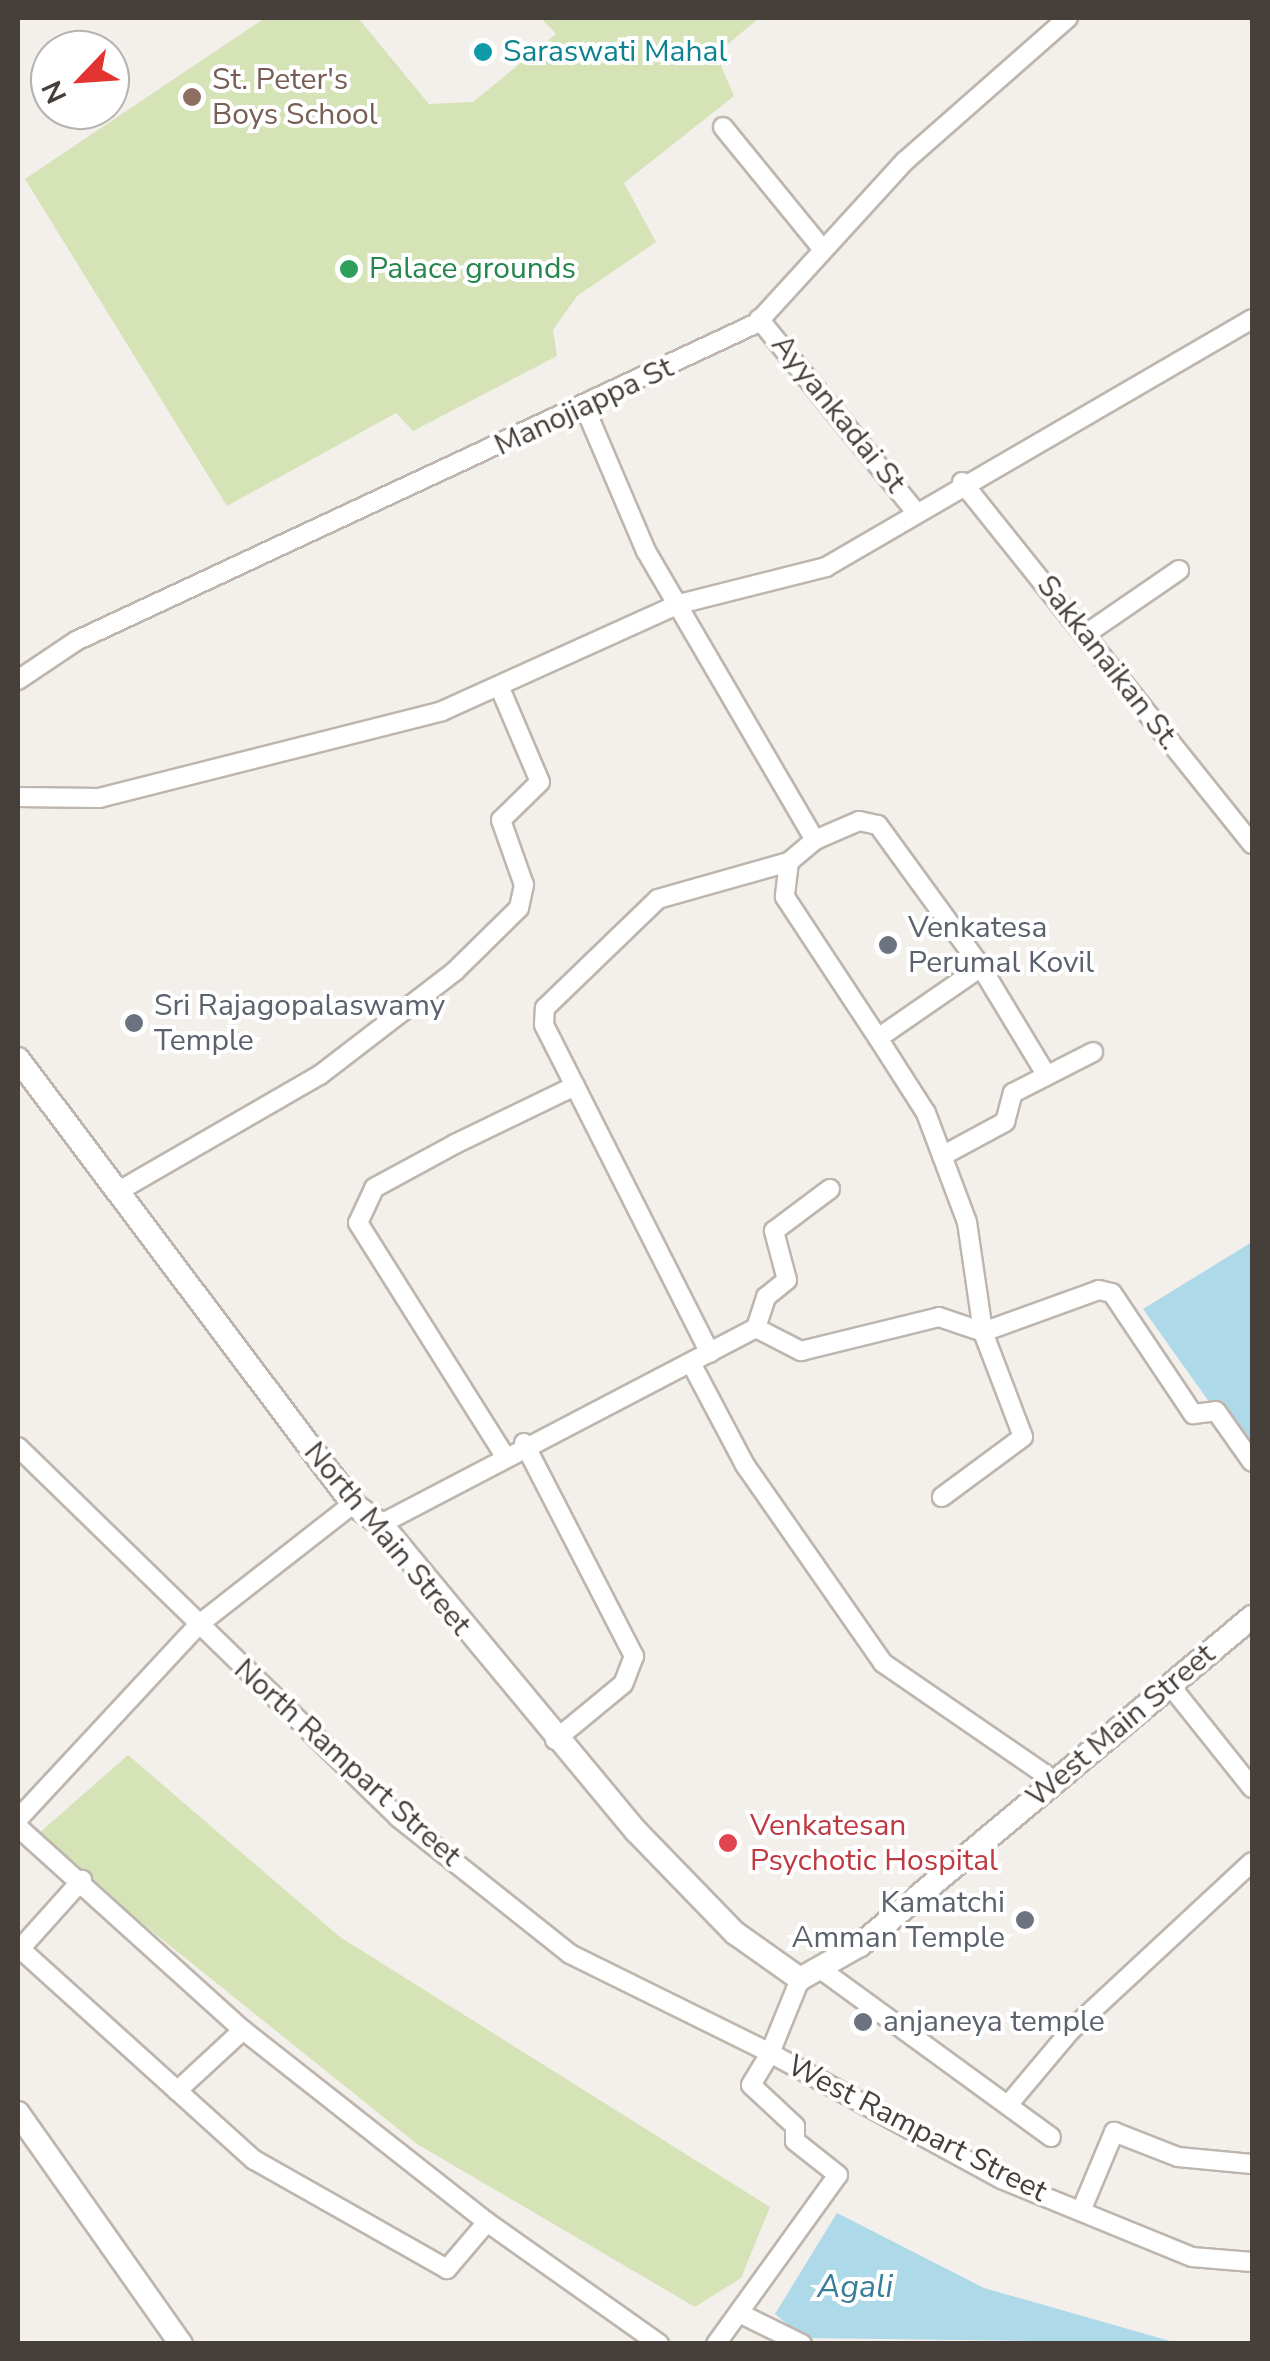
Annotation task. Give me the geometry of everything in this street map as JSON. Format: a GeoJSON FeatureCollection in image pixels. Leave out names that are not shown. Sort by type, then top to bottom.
{"type":"FeatureCollection","features":[{"type":"Feature","properties":{"kind":"street","name":"Manojiappa St"},"geometry":{"type":"LineString","coordinates":[[18,680],[76,641],[585,408],[759,319],[821,247],[1068,18]]}},
{"type":"Feature","properties":{"kind":"street"},"geometry":{"type":"LineString","coordinates":[[723,127],[821,247]]}},
{"type":"Feature","properties":{"kind":"street","name":"Ayyankadai St"},"geometry":{"type":"LineString","coordinates":[[759,319],[922,506]]}},
{"type":"Feature","properties":{"kind":"street"},"geometry":{"type":"LineString","coordinates":[[18,798],[99,798],[211,774],[499,686],[679,604],[826,567],[962,482],[1252,322]]}},
{"type":"Feature","properties":{"kind":"street"},"geometry":{"type":"LineString","coordinates":[[585,408],[622,507],[815,840]]}},
{"type":"Feature","properties":{"kind":"street","name":"Sakkanaikan St."},"geometry":{"type":"LineString","coordinates":[[962,482],[1252,844]]}},
{"type":"Feature","properties":{"kind":"street"},"geometry":{"type":"LineString","coordinates":[[1086,634],[1179,570]]}},
{"type":"Feature","properties":{"kind":"street"},"geometry":{"type":"LineString","coordinates":[[117,1192],[320,1074],[455,971],[518,908],[524,885],[501,820],[540,782],[499,686]]}},
{"type":"Feature","properties":{"kind":"street"},"geometry":{"type":"LineString","coordinates":[[710,1352],[544,1025],[545,1008],[658,898],[790,862],[815,840],[859,822],[878,824],[981,967],[1047,1076]]}},
{"type":"Feature","properties":{"kind":"street"},"geometry":{"type":"LineString","coordinates":[[790,862],[786,898],[798,924],[878,1038],[942,1156],[967,1222],[984,1332],[1021,1445],[942,1497]]}},
{"type":"Feature","properties":{"kind":"street"},"geometry":{"type":"LineString","coordinates":[[878,1038],[981,967]]}},
{"type":"Feature","properties":{"kind":"street"},"geometry":{"type":"LineString","coordinates":[[942,1156],[1004,1122],[1010,1096],[1092,1052]]}},
{"type":"Feature","properties":{"kind":"street","name":"North Main Street"},"geometry":{"type":"LineString","coordinates":[[18,1059],[354,1504],[381,1524],[555,1740],[735,1934],[810,1973]]}},
{"type":"Feature","properties":{"kind":"street"},"geometry":{"type":"LineString","coordinates":[[503,1453],[358,1224],[360,1206],[374,1188],[575,1086]]}},
{"type":"Feature","properties":{"kind":"street"},"geometry":{"type":"LineString","coordinates":[[381,1524],[503,1453],[756,1328],[766,1297],[787,1280],[774,1230],[830,1190]]}},
{"type":"Feature","properties":{"kind":"street"},"geometry":{"type":"LineString","coordinates":[[756,1328],[801,1351],[939,1318],[984,1332],[1112,1293],[1193,1414],[1216,1411],[1252,1462]]}},
{"type":"Feature","properties":{"kind":"street"},"geometry":{"type":"LineString","coordinates":[[691,1363],[745,1464],[883,1663],[1055,1781]]}},
{"type":"Feature","properties":{"kind":"street"},"geometry":{"type":"LineString","coordinates":[[524,1443],[634,1656],[622,1684],[555,1740]]}},
{"type":"Feature","properties":{"kind":"street","name":"North Rampart Street"},"geometry":{"type":"LineString","coordinates":[[18,1447],[399,1818],[570,1954],[770,2053]]}},
{"type":"Feature","properties":{"kind":"street"},"geometry":{"type":"LineString","coordinates":[[354,1504],[198,1625],[20,1819],[243,2030],[486,2222],[659,2344]]}},
{"type":"Feature","properties":{"kind":"street","name":"West Main Street"},"geometry":{"type":"LineString","coordinates":[[810,1973],[860,1945],[1252,1617]]}},
{"type":"Feature","properties":{"kind":"street"},"geometry":{"type":"LineString","coordinates":[[1169,1684],[1252,1788]]}},
{"type":"Feature","properties":{"kind":"street"},"geometry":{"type":"LineString","coordinates":[[1008,2105],[1070,2031],[1252,1862]]}},
{"type":"Feature","properties":{"kind":"street"},"geometry":{"type":"LineString","coordinates":[[82,1880],[18,1948],[254,2160],[447,2269],[486,2222]]}},
{"type":"Feature","properties":{"kind":"street"},"geometry":{"type":"LineString","coordinates":[[770,2053],[810,1973],[1051,2137]]}},
{"type":"Feature","properties":{"kind":"street"},"geometry":{"type":"LineString","coordinates":[[177,2091],[243,2030]]}},
{"type":"Feature","properties":{"kind":"street","name":"West Rampart Street"},"geometry":{"type":"LineString","coordinates":[[716,2344],[838,2175],[794,2141],[795,2126],[751,2085],[770,2053],[1001,2179],[1192,2257],[1252,2262]]}},
{"type":"Feature","properties":{"kind":"street"},"geometry":{"type":"LineString","coordinates":[[18,2113],[181,2344]]}},
{"type":"Feature","properties":{"kind":"street"},"geometry":{"type":"LineString","coordinates":[[1081,2211],[1114,2132],[1178,2157],[1252,2164]]}},
{"type":"Feature","properties":{"kind":"street"},"geometry":{"type":"LineString","coordinates":[[741,2314],[802,2344]]}},
{"type":"Feature","properties":{"kind":"green space","name":"Palace grounds"},"geometry":{"type":"Polygon","coordinates":[[[265,18],[358,18],[429,104],[473,102],[556,34],[541,18],[759,18],[716,54],[734,96],[624,183],[656,242],[577,296],[553,330],[557,356],[413,431],[396,413],[227,506],[25,179],[98,130],[130,130],[130,109],[265,18]]]}},
{"type":"Feature","properties":{"kind":"green space"},"geometry":{"type":"Polygon","coordinates":[[[128,1755],[340,1937],[770,2207],[741,2278],[695,2307],[417,2144],[62,1859],[37,1835],[128,1755]]]}},
{"type":"Feature","properties":{"kind":"water"},"geometry":{"type":"Polygon","coordinates":[[[1252,1242],[1252,1462],[1143,1309],[1252,1242]]]}},
{"type":"Feature","properties":{"kind":"water","name":"Agali"},"geometry":{"type":"Polygon","coordinates":[[[837,2213],[984,2288],[1177,2343],[804,2338],[775,2314],[837,2213]]]}},
{"type":"Feature","properties":{"kind":"place","name":"Saraswati Mahal"},"geometry":{"type":"Point","coordinates":[483,52]}},
{"type":"Feature","properties":{"kind":"place","name":"St. Peter's Boys School"},"geometry":{"type":"Point","coordinates":[192,97]}},
{"type":"Feature","properties":{"kind":"place","name":"Palace grounds"},"geometry":{"type":"Point","coordinates":[349,269]}},
{"type":"Feature","properties":{"kind":"place","name":"Venkatesa Perumal Kovil"},"geometry":{"type":"Point","coordinates":[888,945]}},
{"type":"Feature","properties":{"kind":"place","name":"Sri Rajagopalaswamy Temple"},"geometry":{"type":"Point","coordinates":[134,1023]}},
{"type":"Feature","properties":{"kind":"place","name":"Venkatesan Psychotic Hospital"},"geometry":{"type":"Point","coordinates":[728,1843]}},
{"type":"Feature","properties":{"kind":"place","name":"Kamatchi Amman Temple"},"geometry":{"type":"Point","coordinates":[1025,1920]}},
{"type":"Feature","properties":{"kind":"place","name":"anjaneya temple"},"geometry":{"type":"Point","coordinates":[863,2022]}}]}
